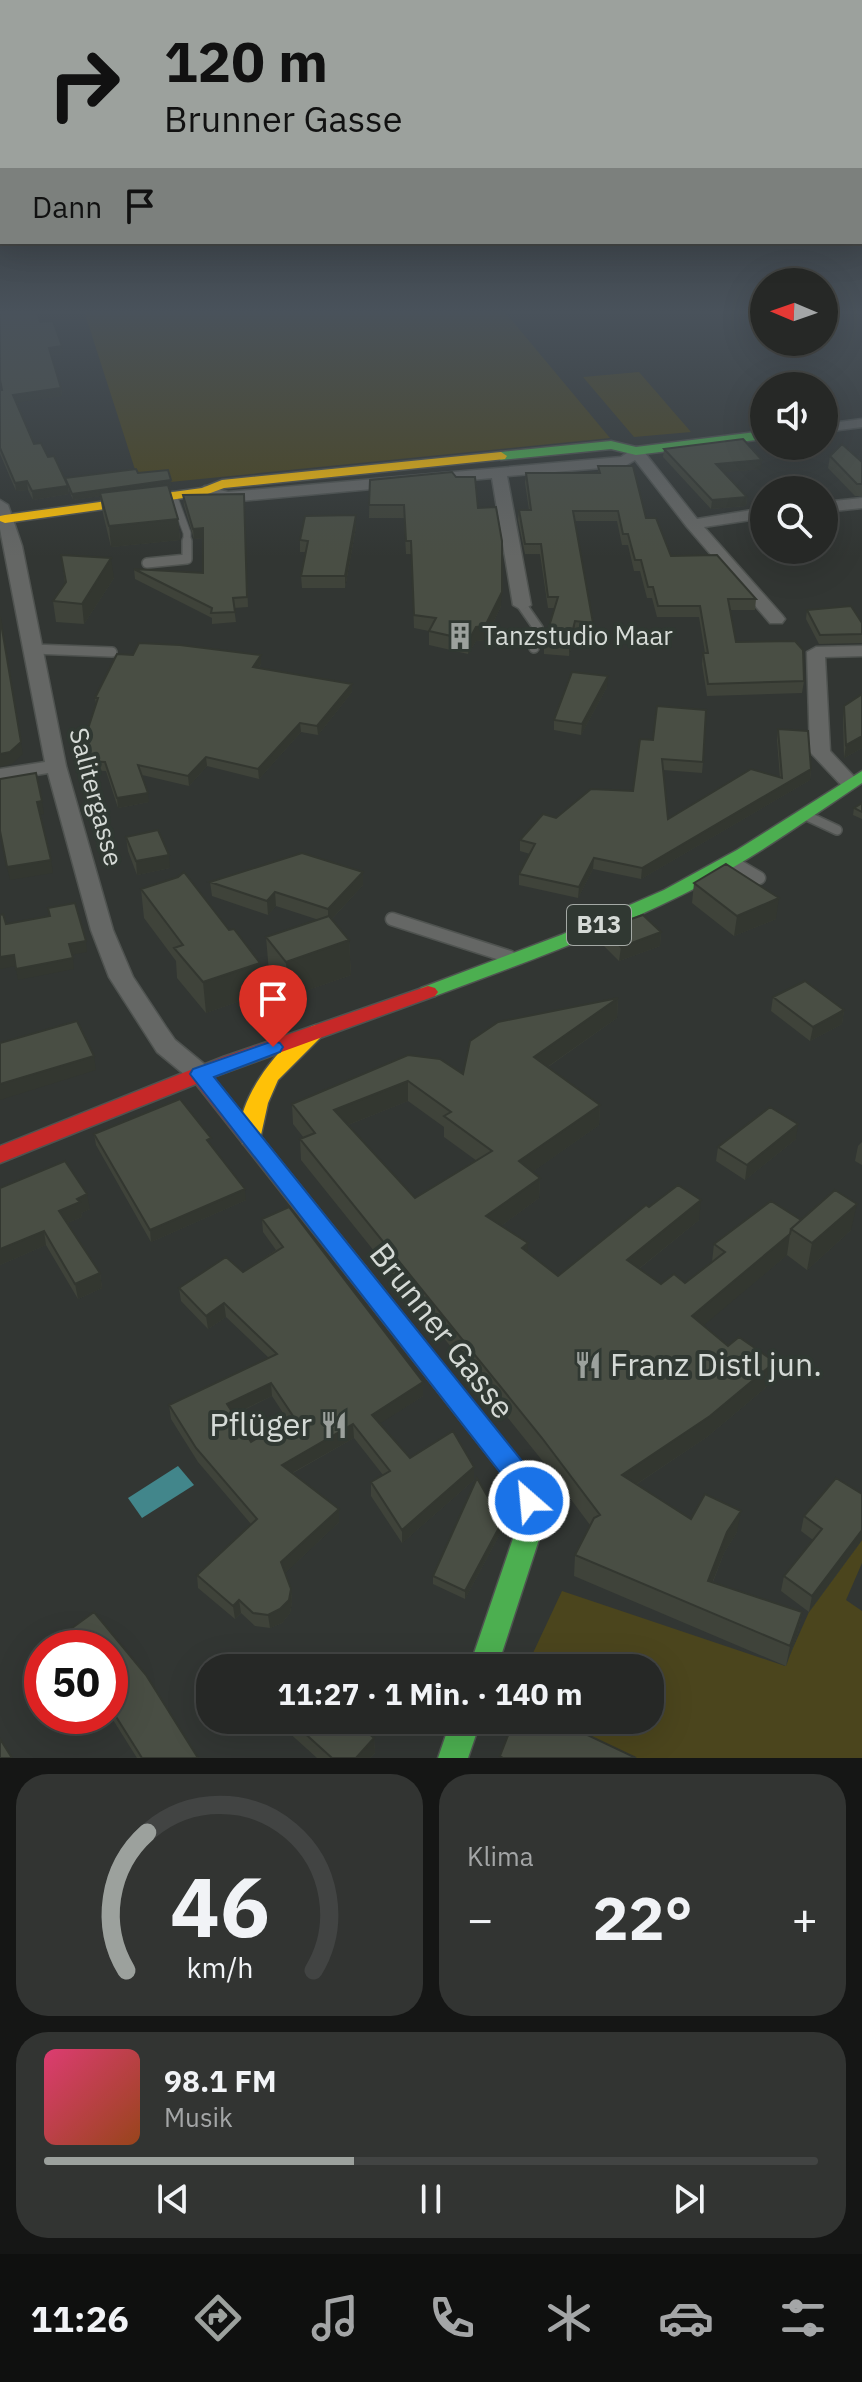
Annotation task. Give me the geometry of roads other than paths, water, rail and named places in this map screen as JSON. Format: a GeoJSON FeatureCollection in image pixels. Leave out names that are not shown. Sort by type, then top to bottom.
{"type":"FeatureCollection","features":[{"type":"Feature","properties":{"kind":"main road"},"geometry":{"type":"LineString","coordinates":[[3,512],[205,491],[222,484],[495,466],[611,445],[636,451],[750,437]]}},
{"type":"Feature","properties":{"kind":"main road","name":"B13"},"geometry":{"type":"LineString","coordinates":[[0,1155],[200,1074],[516,959],[619,917],[730,861],[856,780]]}},
{"type":"Feature","properties":{"kind":"main road"},"geometry":{"type":"LineString","coordinates":[[251,1139],[259,1090],[278,1061],[316,1032]]}},
{"type":"Feature","properties":{"kind":"main road","name":"Brunner Gasse"},"geometry":{"type":"LineString","coordinates":[[200,1074],[525,1484],[533,1518],[488,1654]]}},
{"type":"Feature","properties":{"kind":"main road"},"geometry":{"type":"LineString","coordinates":[[453,1758],[461,1734]]}},
{"type":"Feature","properties":{"kind":"street"},"geometry":{"type":"LineString","coordinates":[[838,426],[862,423]]}},
{"type":"Feature","properties":{"kind":"street"},"geometry":{"type":"LineString","coordinates":[[636,451],[693,524],[776,619]]}},
{"type":"Feature","properties":{"kind":"street"},"geometry":{"type":"LineString","coordinates":[[495,466],[522,605]]}},
{"type":"Feature","properties":{"kind":"street"},"geometry":{"type":"LineString","coordinates":[[838,506],[862,503]]}},
{"type":"Feature","properties":{"kind":"street","name":"Salitergasse"},"geometry":{"type":"LineString","coordinates":[[3,512],[7,546],[33,649],[56,766],[102,930],[121,977],[166,1046],[200,1074]]}},
{"type":"Feature","properties":{"kind":"street"},"geometry":{"type":"LineString","coordinates":[[693,524],[750,515]]}},
{"type":"Feature","properties":{"kind":"street"},"geometry":{"type":"LineString","coordinates":[[856,780],[820,752],[816,652],[862,651]]}},
{"type":"Feature","properties":{"kind":"street"},"geometry":{"type":"LineString","coordinates":[[0,775],[56,766]]}},
{"type":"Feature","properties":{"kind":"lane"},"geometry":{"type":"LineString","coordinates":[[147,563],[187,559],[187,533],[173,495]]}},
{"type":"Feature","properties":{"kind":"lane"},"geometry":{"type":"LineString","coordinates":[[522,605],[538,628],[534,648]]}},
{"type":"Feature","properties":{"kind":"lane"},"geometry":{"type":"LineString","coordinates":[[33,649],[112,652]]}},
{"type":"Feature","properties":{"kind":"lane"},"geometry":{"type":"LineString","coordinates":[[803,814],[837,830]]}},
{"type":"Feature","properties":{"kind":"lane"},"geometry":{"type":"LineString","coordinates":[[730,861],[759,878]]}},
{"type":"Feature","properties":{"kind":"lane"},"geometry":{"type":"LineString","coordinates":[[392,919],[516,959]]}},
{"type":"Feature","properties":{"kind":"water"},"geometry":{"type":"Polygon","coordinates":[[[178,1466],[194,1485],[142,1518],[128,1498],[178,1466]]]}},
{"type":"Feature","properties":{"kind":"place","name":"Tanzstudio Maar"},"geometry":{"type":"Point","coordinates":[460,636]}},
{"type":"Feature","properties":{"kind":"place","name":"Franz Distl jun."},"geometry":{"type":"Point","coordinates":[588,1365]}},
{"type":"Feature","properties":{"kind":"place","name":"Pflüger"},"geometry":{"type":"Point","coordinates":[334,1425]}}]}
